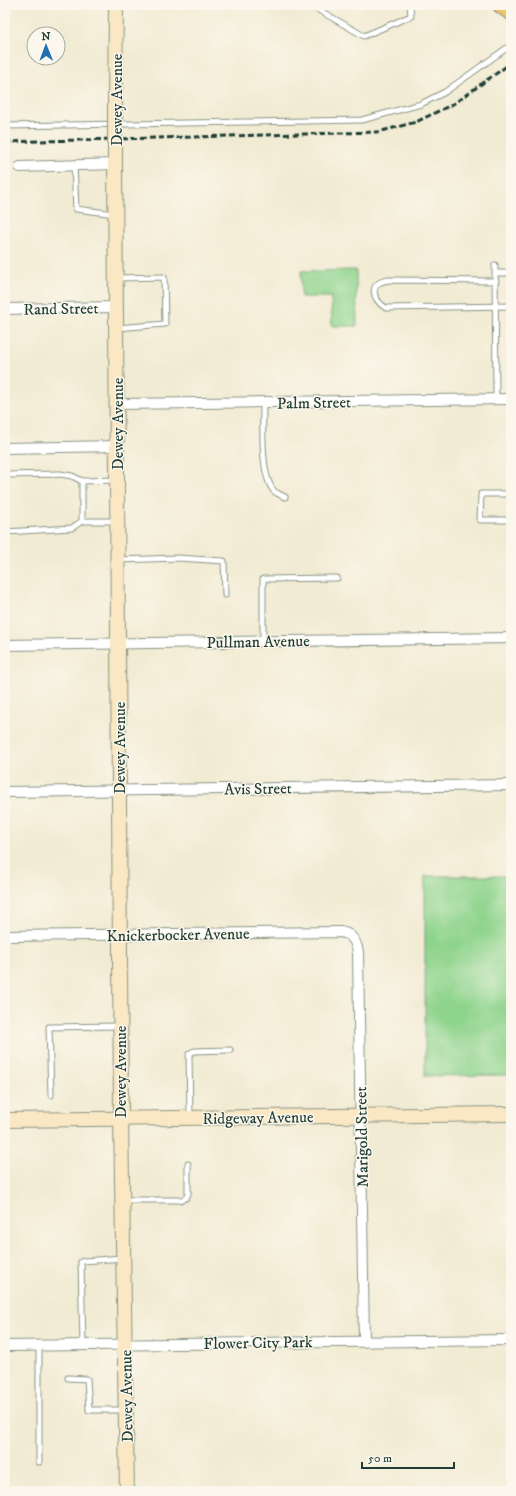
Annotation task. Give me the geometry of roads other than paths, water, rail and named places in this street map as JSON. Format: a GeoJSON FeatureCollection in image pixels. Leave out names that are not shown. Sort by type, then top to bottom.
{"type":"FeatureCollection","features":[{"type":"Feature","properties":{"kind":"highway"},"geometry":{"type":"LineString","coordinates":[[502,5],[511,12]]}},
{"type":"Feature","properties":{"kind":"street","name":"Dewey Avenue"},"geometry":{"type":"LineString","coordinates":[[116,5],[115,105],[120,1026],[127,1491]]}},
{"type":"Feature","properties":{"kind":"street"},"geometry":{"type":"LineString","coordinates":[[20,167],[74,165],[116,161]]}},
{"type":"Feature","properties":{"kind":"street","name":"Rand Street"},"geometry":{"type":"LineString","coordinates":[[5,309],[116,307]]}},
{"type":"Feature","properties":{"kind":"street","name":"Palm Street"},"geometry":{"type":"LineString","coordinates":[[117,404],[511,399]]}},
{"type":"Feature","properties":{"kind":"street"},"geometry":{"type":"LineString","coordinates":[[5,448],[117,446]]}},
{"type":"Feature","properties":{"kind":"street","name":"Pullman Avenue"},"geometry":{"type":"LineString","coordinates":[[5,645],[511,638]]}},
{"type":"Feature","properties":{"kind":"street","name":"Avis Street"},"geometry":{"type":"LineString","coordinates":[[5,792],[511,785]]}},
{"type":"Feature","properties":{"kind":"street","name":"Knickerbocker Avenue"},"geometry":{"type":"LineString","coordinates":[[5,936],[341,932],[350,935]]}},
{"type":"Feature","properties":{"kind":"street","name":"Marigold Street"},"geometry":{"type":"LineString","coordinates":[[350,935],[356,942],[358,952],[364,1341]]}},
{"type":"Feature","properties":{"kind":"street","name":"Ridgeway Avenue"},"geometry":{"type":"LineString","coordinates":[[5,1120],[511,1114]]}},
{"type":"Feature","properties":{"kind":"street","name":"Flower City Park"},"geometry":{"type":"LineString","coordinates":[[5,1346],[511,1340]]}},
{"type":"Feature","properties":{"kind":"lane"},"geometry":{"type":"LineString","coordinates":[[310,5],[364,36],[411,16],[410,5]]}},
{"type":"Feature","properties":{"kind":"lane"},"geometry":{"type":"LineString","coordinates":[[5,126],[362,120],[427,101],[445,92],[511,45]]}},
{"type":"Feature","properties":{"kind":"lane"},"geometry":{"type":"LineString","coordinates":[[74,165],[76,209],[116,214]]}},
{"type":"Feature","properties":{"kind":"lane"},"geometry":{"type":"LineString","coordinates":[[496,265],[496,399]]}},
{"type":"Feature","properties":{"kind":"lane"},"geometry":{"type":"LineString","coordinates":[[496,274],[511,273]]}},
{"type":"Feature","properties":{"kind":"lane"},"geometry":{"type":"LineString","coordinates":[[116,278],[164,277],[165,324],[116,328]]}},
{"type":"Feature","properties":{"kind":"lane"},"geometry":{"type":"LineString","coordinates":[[496,281],[388,280],[381,281],[376,285],[374,292],[375,298],[379,304],[386,308],[511,306]]}},
{"type":"Feature","properties":{"kind":"lane"},"geometry":{"type":"LineString","coordinates":[[263,402],[266,474],[274,490],[284,497]]}},
{"type":"Feature","properties":{"kind":"lane"},"geometry":{"type":"LineString","coordinates":[[5,476],[60,474],[72,476],[82,481],[117,480]]}},
{"type":"Feature","properties":{"kind":"lane"},"geometry":{"type":"LineString","coordinates":[[82,481],[82,521]]}},
{"type":"Feature","properties":{"kind":"lane"},"geometry":{"type":"LineString","coordinates":[[511,494],[481,494],[480,520],[511,520]]}},
{"type":"Feature","properties":{"kind":"lane"},"geometry":{"type":"LineString","coordinates":[[5,532],[72,528],[82,521],[117,521]]}},
{"type":"Feature","properties":{"kind":"lane"},"geometry":{"type":"LineString","coordinates":[[118,560],[178,558],[224,561],[225,595]]}},
{"type":"Feature","properties":{"kind":"lane"},"geometry":{"type":"LineString","coordinates":[[263,641],[264,579],[337,578]]}},
{"type":"Feature","properties":{"kind":"lane"},"geometry":{"type":"LineString","coordinates":[[51,1095],[48,1027],[120,1026]]}},
{"type":"Feature","properties":{"kind":"lane"},"geometry":{"type":"LineString","coordinates":[[190,1118],[189,1054],[194,1051],[230,1050]]}},
{"type":"Feature","properties":{"kind":"lane"},"geometry":{"type":"LineString","coordinates":[[122,1200],[180,1200],[186,1198],[188,1194],[188,1164]]}},
{"type":"Feature","properties":{"kind":"lane"},"geometry":{"type":"LineString","coordinates":[[83,1345],[81,1262],[123,1258]]}},
{"type":"Feature","properties":{"kind":"lane"},"geometry":{"type":"LineString","coordinates":[[39,1345],[40,1462]]}},
{"type":"Feature","properties":{"kind":"lane"},"geometry":{"type":"LineString","coordinates":[[68,1378],[87,1379],[89,1410],[126,1410]]}},
{"type":"Feature","properties":{"kind":"railway"},"geometry":{"type":"LineString","coordinates":[[5,142],[378,132],[416,122],[453,104],[511,63]]}}]}
